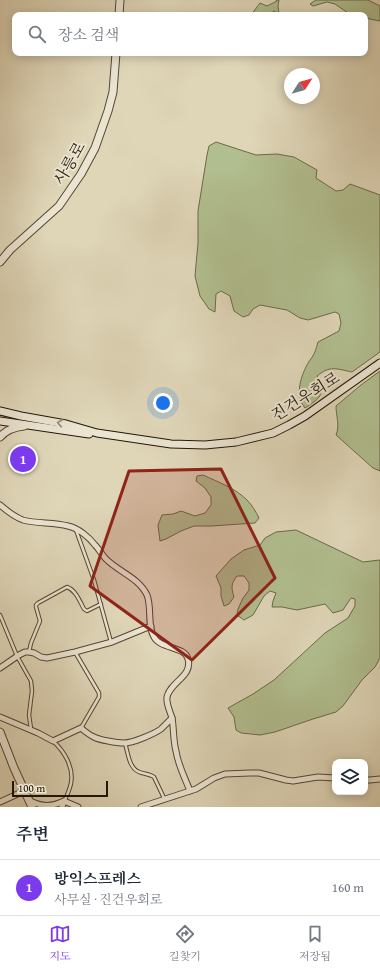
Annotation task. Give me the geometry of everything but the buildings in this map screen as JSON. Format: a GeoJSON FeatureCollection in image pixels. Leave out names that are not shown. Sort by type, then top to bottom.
{"type":"FeatureCollection","features":[{"type":"Feature","properties":{"kind":"main road"},"geometry":{"type":"LineString","coordinates":[[119,12],[120,0]]}},
{"type":"Feature","properties":{"kind":"main road","name":"사릉로"},"geometry":{"type":"LineString","coordinates":[[0,262],[10,250],[59,206],[81,174],[95,148],[108,111],[112,92],[116,56]]}},
{"type":"Feature","properties":{"kind":"main road","name":"진건우회로"},"geometry":{"type":"LineString","coordinates":[[0,411],[66,424],[97,433],[171,444],[205,445],[236,442],[272,433],[289,425],[305,416],[380,363]]}},
{"type":"Feature","properties":{"kind":"main road","name":"진건우회로"},"geometry":{"type":"LineString","coordinates":[[0,421],[89,434],[97,433]]}},
{"type":"Feature","properties":{"kind":"main road"},"geometry":{"type":"LineString","coordinates":[[0,437],[10,429],[35,426]]}},
{"type":"Feature","properties":{"kind":"main road"},"geometry":{"type":"LineString","coordinates":[[0,732],[30,804]]}},
{"type":"Feature","properties":{"kind":"street"},"geometry":{"type":"LineString","coordinates":[[0,505],[16,517],[24,520],[68,526],[76,529],[90,539],[106,559],[143,588],[148,600],[153,637],[160,643],[187,655],[189,664],[188,669],[168,694],[167,699],[172,718],[176,751],[190,791]]}},
{"type":"Feature","properties":{"kind":"street"},"geometry":{"type":"LineString","coordinates":[[0,668],[25,652],[47,658],[112,642],[151,626]]}},
{"type":"Feature","properties":{"kind":"street"},"geometry":{"type":"LineString","coordinates":[[0,717],[53,741],[81,728],[91,736],[98,739],[125,743],[155,732],[166,725],[172,718]]}},
{"type":"Feature","properties":{"kind":"street"},"geometry":{"type":"LineString","coordinates":[[141,807],[196,789],[225,774],[259,773],[293,781],[318,777],[332,778]]}},
{"type":"Feature","properties":{"kind":"street"},"geometry":{"type":"LineString","coordinates":[[368,780],[380,779]]}},
{"type":"Feature","properties":{"kind":"street"},"geometry":{"type":"LineString","coordinates":[[0,802],[24,791]]}},
{"type":"Feature","properties":{"kind":"street"},"geometry":{"type":"LineString","coordinates":[[62,807],[64,801]]}},
{"type":"Feature","properties":{"kind":"street"},"geometry":{"type":"LineString","coordinates":[[30,804],[46,807],[53,806],[64,801],[78,807]]}},
{"type":"Feature","properties":{"kind":"lane"},"geometry":{"type":"LineString","coordinates":[[76,529],[94,580],[112,642]]}},
{"type":"Feature","properties":{"kind":"lane"},"geometry":{"type":"LineString","coordinates":[[29,652],[31,643],[40,622],[36,607],[38,603],[67,587],[74,591],[84,610],[87,611],[101,604]]}},
{"type":"Feature","properties":{"kind":"lane"},"geometry":{"type":"LineString","coordinates":[[0,615],[17,656],[31,681],[32,691],[29,715],[31,730]]}},
{"type":"Feature","properties":{"kind":"lane"},"geometry":{"type":"LineString","coordinates":[[75,652],[99,693],[99,697],[81,728]]}},
{"type":"Feature","properties":{"kind":"lane"},"geometry":{"type":"LineString","coordinates":[[53,741],[62,752],[71,771],[70,788],[64,801]]}},
{"type":"Feature","properties":{"kind":"lane"},"geometry":{"type":"LineString","coordinates":[[125,743],[132,766],[139,772],[154,777],[165,799]]}},
{"type":"Feature","properties":{"kind":"highlighted area"},"geometry":{"type":"Polygon","coordinates":[[[221,469],[275,578],[192,660],[90,586],[129,471],[221,469]]]}},
{"type":"Feature","properties":{"kind":"green space"},"geometry":{"type":"Polygon","coordinates":[[[276,0],[279,0],[279,12],[253,12],[260,3],[267,6],[277,1],[276,0]]]}},
{"type":"Feature","properties":{"kind":"green space"},"geometry":{"type":"Polygon","coordinates":[[[316,0],[368,0],[380,6],[380,21],[368,19],[368,12],[347,12],[335,4],[327,2],[313,6],[310,4],[316,0]]]}},
{"type":"Feature","properties":{"kind":"green space"},"geometry":{"type":"Polygon","coordinates":[[[216,142],[256,155],[277,154],[294,157],[317,170],[316,178],[336,191],[343,190],[350,184],[380,195],[380,352],[352,372],[330,369],[317,376],[321,387],[320,395],[318,399],[305,408],[300,399],[299,393],[302,377],[314,354],[318,342],[339,331],[341,323],[339,314],[335,312],[308,320],[300,318],[287,310],[260,305],[253,309],[249,315],[243,317],[234,311],[230,296],[221,291],[216,294],[215,312],[209,309],[200,296],[195,276],[198,243],[198,211],[209,146],[216,142]]]}},
{"type":"Feature","properties":{"kind":"green space"},"geometry":{"type":"Polygon","coordinates":[[[380,371],[380,471],[373,468],[336,435],[338,424],[336,406],[380,371]]]}},
{"type":"Feature","properties":{"kind":"green space"},"geometry":{"type":"Polygon","coordinates":[[[203,475],[237,492],[251,504],[259,518],[255,523],[194,526],[160,541],[158,525],[162,515],[173,514],[181,511],[195,516],[205,513],[211,505],[211,497],[205,488],[196,481],[197,476],[203,475]]]}},
{"type":"Feature","properties":{"kind":"green space"},"geometry":{"type":"Polygon","coordinates":[[[296,530],[363,562],[380,560],[380,658],[375,667],[362,680],[343,706],[336,712],[275,732],[260,735],[241,733],[236,730],[234,717],[228,708],[274,680],[325,633],[348,618],[355,606],[355,599],[351,598],[343,610],[333,613],[325,604],[297,610],[272,607],[276,593],[270,591],[264,596],[253,615],[244,620],[237,615],[243,598],[249,590],[249,583],[244,576],[237,576],[232,586],[234,597],[229,604],[224,606],[221,596],[221,588],[216,576],[231,559],[244,550],[260,545],[265,538],[276,532],[296,530]]]}},
{"type":"Feature","properties":{"kind":"place","name":"방익스프레스"},"geometry":{"type":"Point","coordinates":[23,459]}}]}
